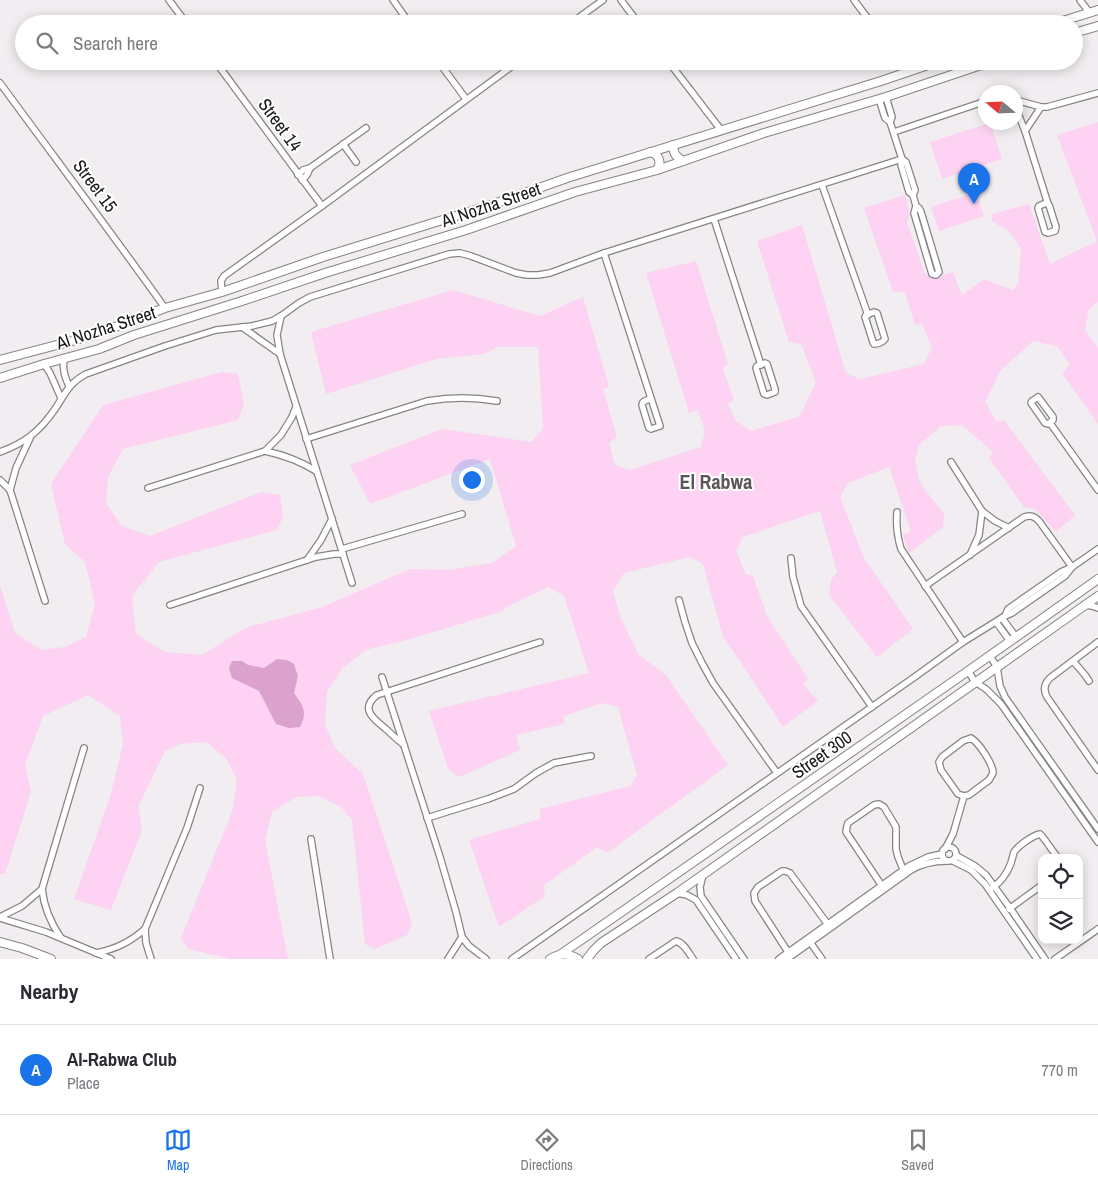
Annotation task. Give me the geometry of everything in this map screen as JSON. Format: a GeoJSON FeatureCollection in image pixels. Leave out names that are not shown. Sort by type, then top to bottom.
{"type":"FeatureCollection","features":[{"type":"Feature","properties":{"kind":"main road"},"geometry":{"type":"LineString","coordinates":[[1082,15],[1098,10]]}},
{"type":"Feature","properties":{"kind":"main road"},"geometry":{"type":"LineString","coordinates":[[1083,30],[1098,26]]}},
{"type":"Feature","properties":{"kind":"main road","name":"Al Nozha Street"},"geometry":{"type":"LineString","coordinates":[[0,360],[91,336],[165,308],[260,280],[330,255],[567,178],[914,70]]}},
{"type":"Feature","properties":{"kind":"main road","name":"Al Nozha Street"},"geometry":{"type":"LineString","coordinates":[[0,378],[99,349],[134,335],[499,219],[575,192],[657,170],[764,133],[883,98],[966,70]]}},
{"type":"Feature","properties":{"kind":"main road"},"geometry":{"type":"LineString","coordinates":[[672,145],[675,155],[683,160]]}},
{"type":"Feature","properties":{"kind":"main road"},"geometry":{"type":"LineString","coordinates":[[650,152],[658,156],[660,161],[657,170]]}},
{"type":"Feature","properties":{"kind":"main road"},"geometry":{"type":"LineString","coordinates":[[260,280],[259,289],[264,293]]}},
{"type":"Feature","properties":{"kind":"main road"},"geometry":{"type":"LineString","coordinates":[[238,287],[241,288],[244,294],[242,301]]}},
{"type":"Feature","properties":{"kind":"main road","name":"Street 300"},"geometry":{"type":"LineString","coordinates":[[550,959],[561,954],[759,817],[1098,579]]}},
{"type":"Feature","properties":{"kind":"main road","name":"Street 300"},"geometry":{"type":"LineString","coordinates":[[588,959],[593,951],[602,943],[1098,596]]}},
{"type":"Feature","properties":{"kind":"main road"},"geometry":{"type":"LineString","coordinates":[[778,803],[780,811],[791,811]]}},
{"type":"Feature","properties":{"kind":"main road"},"geometry":{"type":"LineString","coordinates":[[759,817],[772,817],[774,820],[773,824]]}},
{"type":"Feature","properties":{"kind":"main road"},"geometry":{"type":"LineString","coordinates":[[580,941],[587,949],[593,951]]}},
{"type":"Feature","properties":{"kind":"main road"},"geometry":{"type":"LineString","coordinates":[[0,942],[51,959]]}},
{"type":"Feature","properties":{"kind":"main road"},"geometry":{"type":"LineString","coordinates":[[561,954],[578,959]]}},
{"type":"Feature","properties":{"kind":"street"},"geometry":{"type":"LineString","coordinates":[[169,0],[180,15]]}},
{"type":"Feature","properties":{"kind":"street"},"geometry":{"type":"LineString","coordinates":[[393,0],[404,15]]}},
{"type":"Feature","properties":{"kind":"street"},"geometry":{"type":"LineString","coordinates":[[582,15],[603,0]]}},
{"type":"Feature","properties":{"kind":"street"},"geometry":{"type":"LineString","coordinates":[[621,0],[632,15]]}},
{"type":"Feature","properties":{"kind":"street"},"geometry":{"type":"LineString","coordinates":[[854,0],[865,15]]}},
{"type":"Feature","properties":{"kind":"street"},"geometry":{"type":"LineString","coordinates":[[1080,0],[1089,12]]}},
{"type":"Feature","properties":{"kind":"street","name":"Street 14"},"geometry":{"type":"LineString","coordinates":[[221,70],[322,206]]}},
{"type":"Feature","properties":{"kind":"street"},"geometry":{"type":"LineString","coordinates":[[445,70],[466,99]]}},
{"type":"Feature","properties":{"kind":"street"},"geometry":{"type":"LineString","coordinates":[[222,292],[221,281],[224,276],[506,70]]}},
{"type":"Feature","properties":{"kind":"street"},"geometry":{"type":"LineString","coordinates":[[675,70],[721,130]]}},
{"type":"Feature","properties":{"kind":"street","name":"Street 15"},"geometry":{"type":"LineString","coordinates":[[0,83],[120,244],[165,308]]}},
{"type":"Feature","properties":{"kind":"street"},"geometry":{"type":"LineString","coordinates":[[1023,103],[1040,107],[1055,106],[1098,93]]}},
{"type":"Feature","properties":{"kind":"street"},"geometry":{"type":"LineString","coordinates":[[883,98],[885,118],[890,122],[902,159],[906,162],[915,190],[913,194],[916,206],[914,214],[932,274],[936,275],[938,272],[931,243],[921,212],[916,206]]}},
{"type":"Feature","properties":{"kind":"street"},"geometry":{"type":"LineString","coordinates":[[894,132],[978,104]]}},
{"type":"Feature","properties":{"kind":"street"},"geometry":{"type":"LineString","coordinates":[[1025,131],[1040,107]]}},
{"type":"Feature","properties":{"kind":"street"},"geometry":{"type":"LineString","coordinates":[[1023,126],[1056,227],[1055,231],[1048,234],[1038,208],[1048,204]]}},
{"type":"Feature","properties":{"kind":"street"},"geometry":{"type":"LineString","coordinates":[[300,177],[307,175],[310,168],[366,128]]}},
{"type":"Feature","properties":{"kind":"street"},"geometry":{"type":"LineString","coordinates":[[343,144],[356,162]]}},
{"type":"Feature","properties":{"kind":"street"},"geometry":{"type":"LineString","coordinates":[[0,452],[30,437],[47,419],[69,386],[86,374],[216,330],[262,324],[281,316],[310,297],[449,254],[460,253],[471,256],[516,273],[538,275],[550,273],[604,253],[902,159]]}},
{"type":"Feature","properties":{"kind":"street"},"geometry":{"type":"LineString","coordinates":[[822,185],[868,315]]}},
{"type":"Feature","properties":{"kind":"street"},"geometry":{"type":"LineString","coordinates":[[714,219],[761,365]]}},
{"type":"Feature","properties":{"kind":"street"},"geometry":{"type":"LineString","coordinates":[[924,245],[931,243]]}},
{"type":"Feature","properties":{"kind":"street"},"geometry":{"type":"LineString","coordinates":[[604,253],[652,398],[660,426],[652,429],[648,428],[642,405],[643,402],[652,398]]}},
{"type":"Feature","properties":{"kind":"street"},"geometry":{"type":"LineString","coordinates":[[874,312],[877,313],[885,338],[884,341],[874,344],[865,320],[865,317],[868,315],[874,312]]}},
{"type":"Feature","properties":{"kind":"street"},"geometry":{"type":"LineString","coordinates":[[281,316],[277,335],[280,354],[352,583]]}},
{"type":"Feature","properties":{"kind":"street"},"geometry":{"type":"LineString","coordinates":[[242,327],[280,354]]}},
{"type":"Feature","properties":{"kind":"street"},"geometry":{"type":"LineString","coordinates":[[64,359],[64,374],[69,386]]}},
{"type":"Feature","properties":{"kind":"street"},"geometry":{"type":"LineString","coordinates":[[44,364],[61,398]]}},
{"type":"Feature","properties":{"kind":"street"},"geometry":{"type":"LineString","coordinates":[[767,364],[776,388],[775,392],[767,395],[764,394],[756,371],[757,366],[761,365],[767,364]]}},
{"type":"Feature","properties":{"kind":"street"},"geometry":{"type":"LineString","coordinates":[[306,439],[427,401],[462,397],[497,401]]}},
{"type":"Feature","properties":{"kind":"street"},"geometry":{"type":"LineString","coordinates":[[1036,398],[1039,398],[1053,417],[1053,420],[1050,422],[1048,424],[1045,423],[1032,404],[1032,401],[1036,398]]}},
{"type":"Feature","properties":{"kind":"street"},"geometry":{"type":"LineString","coordinates":[[148,488],[265,451],[274,444],[287,427],[296,407]]}},
{"type":"Feature","properties":{"kind":"street"},"geometry":{"type":"LineString","coordinates":[[1050,422],[1098,490]]}},
{"type":"Feature","properties":{"kind":"street"},"geometry":{"type":"LineString","coordinates":[[10,490],[18,463],[30,437]]}},
{"type":"Feature","properties":{"kind":"street"},"geometry":{"type":"LineString","coordinates":[[265,451],[297,461],[317,471]]}},
{"type":"Feature","properties":{"kind":"street"},"geometry":{"type":"LineString","coordinates":[[951,462],[982,511],[995,521],[1009,528]]}},
{"type":"Feature","properties":{"kind":"street"},"geometry":{"type":"LineString","coordinates":[[0,480],[10,490],[45,601]]}},
{"type":"Feature","properties":{"kind":"street"},"geometry":{"type":"LineString","coordinates":[[970,555],[979,535],[982,511]]}},
{"type":"Feature","properties":{"kind":"street"},"geometry":{"type":"LineString","coordinates":[[897,512],[897,537],[902,549],[964,642]]}},
{"type":"Feature","properties":{"kind":"street"},"geometry":{"type":"LineString","coordinates":[[170,605],[307,560],[342,552],[462,514]]}},
{"type":"Feature","properties":{"kind":"street"},"geometry":{"type":"LineString","coordinates":[[925,586],[1024,517],[1030,516],[1035,517],[1072,567]]}},
{"type":"Feature","properties":{"kind":"street"},"geometry":{"type":"LineString","coordinates":[[307,560],[321,540],[332,519]]}},
{"type":"Feature","properties":{"kind":"street"},"geometry":{"type":"LineString","coordinates":[[512,959],[964,642],[1012,613],[1065,576],[1072,567],[1098,549]]}},
{"type":"Feature","properties":{"kind":"street"},"geometry":{"type":"LineString","coordinates":[[791,558],[793,577],[801,606],[872,707]]}},
{"type":"Feature","properties":{"kind":"street"},"geometry":{"type":"LineString","coordinates":[[679,600],[692,643],[713,683],[777,773]]}},
{"type":"Feature","properties":{"kind":"street"},"geometry":{"type":"LineString","coordinates":[[1084,605],[1098,608]]}},
{"type":"Feature","properties":{"kind":"street"},"geometry":{"type":"LineString","coordinates":[[1003,617],[1013,639]]}},
{"type":"Feature","properties":{"kind":"street"},"geometry":{"type":"LineString","coordinates":[[996,622],[1013,639]]}},
{"type":"Feature","properties":{"kind":"street"},"geometry":{"type":"LineString","coordinates":[[405,747],[370,714],[368,706],[377,695],[540,642]]}},
{"type":"Feature","properties":{"kind":"street"},"geometry":{"type":"LineString","coordinates":[[1098,642],[1047,681],[1045,687],[1047,697],[1098,770]]}},
{"type":"Feature","properties":{"kind":"street"},"geometry":{"type":"LineString","coordinates":[[990,656],[997,667],[1000,686],[1005,697],[1098,829]]}},
{"type":"Feature","properties":{"kind":"street"},"geometry":{"type":"LineString","coordinates":[[1073,661],[1089,681]]}},
{"type":"Feature","properties":{"kind":"street"},"geometry":{"type":"LineString","coordinates":[[968,672],[975,682],[992,694],[1001,704],[1098,842]]}},
{"type":"Feature","properties":{"kind":"street"},"geometry":{"type":"LineString","coordinates":[[382,678],[427,818],[462,937],[469,946],[486,959]]}},
{"type":"Feature","properties":{"kind":"street"},"geometry":{"type":"LineString","coordinates":[[992,694],[994,688],[1000,686]]}},
{"type":"Feature","properties":{"kind":"street"},"geometry":{"type":"LineString","coordinates":[[971,738],[976,741],[991,764],[993,773],[988,780],[969,795],[964,796],[957,792],[941,770],[939,762],[942,757],[963,740],[971,738]]}},
{"type":"Feature","properties":{"kind":"street"},"geometry":{"type":"LineString","coordinates":[[62,938],[48,915],[42,889],[84,748]]}},
{"type":"Feature","properties":{"kind":"street"},"geometry":{"type":"LineString","coordinates":[[427,818],[514,789],[536,773],[554,764],[591,756]]}},
{"type":"Feature","properties":{"kind":"street"},"geometry":{"type":"LineString","coordinates":[[1049,773],[1055,768]]}},
{"type":"Feature","properties":{"kind":"street"},"geometry":{"type":"LineString","coordinates":[[96,953],[123,945],[145,929],[187,828],[200,788]]}},
{"type":"Feature","properties":{"kind":"street"},"geometry":{"type":"LineString","coordinates":[[964,796],[953,834],[943,851],[942,857],[953,857],[975,866],[986,875],[992,888],[1045,959]]}},
{"type":"Feature","properties":{"kind":"street"},"geometry":{"type":"LineString","coordinates":[[883,887],[846,832],[848,823],[874,805],[879,804],[884,807],[896,827],[896,848],[904,872]]}},
{"type":"Feature","properties":{"kind":"street"},"geometry":{"type":"LineString","coordinates":[[953,834],[953,857]]}},
{"type":"Feature","properties":{"kind":"street"},"geometry":{"type":"LineString","coordinates":[[992,888],[1008,871],[1016,850],[1035,835],[1040,834],[1055,854]]}},
{"type":"Feature","properties":{"kind":"street"},"geometry":{"type":"LineString","coordinates":[[311,839],[330,959]]}},
{"type":"Feature","properties":{"kind":"street"},"geometry":{"type":"LineString","coordinates":[[789,956],[922,859],[943,851],[947,847],[952,847],[953,857]]}},
{"type":"Feature","properties":{"kind":"street"},"geometry":{"type":"LineString","coordinates":[[904,872],[918,866],[953,857]]}},
{"type":"Feature","properties":{"kind":"street"},"geometry":{"type":"LineString","coordinates":[[789,956],[755,901],[754,893],[758,886],[782,871],[788,871],[829,926]]}},
{"type":"Feature","properties":{"kind":"street"},"geometry":{"type":"LineString","coordinates":[[703,874],[700,892],[703,901],[744,959]]}},
{"type":"Feature","properties":{"kind":"street"},"geometry":{"type":"LineString","coordinates":[[1008,910],[1038,888]]}},
{"type":"Feature","properties":{"kind":"street"},"geometry":{"type":"LineString","coordinates":[[0,918],[22,906],[42,889]]}},
{"type":"Feature","properties":{"kind":"street"},"geometry":{"type":"LineString","coordinates":[[677,892],[692,897],[736,959]]}},
{"type":"Feature","properties":{"kind":"street"},"geometry":{"type":"LineString","coordinates":[[692,897],[695,893],[700,892]]}},
{"type":"Feature","properties":{"kind":"street"},"geometry":{"type":"LineString","coordinates":[[1008,910],[1038,959]]}},
{"type":"Feature","properties":{"kind":"street"},"geometry":{"type":"LineString","coordinates":[[0,918],[31,926],[112,959]]}},
{"type":"Feature","properties":{"kind":"street"},"geometry":{"type":"LineString","coordinates":[[779,959],[789,956],[829,926]]}},
{"type":"Feature","properties":{"kind":"street"},"geometry":{"type":"LineString","coordinates":[[145,929],[146,943],[151,959]]}},
{"type":"Feature","properties":{"kind":"street"},"geometry":{"type":"LineString","coordinates":[[1055,959],[1098,929]]}},
{"type":"Feature","properties":{"kind":"street"},"geometry":{"type":"LineString","coordinates":[[448,959],[462,937]]}},
{"type":"Feature","properties":{"kind":"street"},"geometry":{"type":"LineString","coordinates":[[649,959],[676,941],[683,944],[693,959]]}},
{"type":"Feature","properties":{"kind":"street"},"geometry":{"type":"LineString","coordinates":[[810,942],[822,959]]}},
{"type":"Feature","properties":{"kind":"shaded area"},"geometry":{"type":"Polygon","coordinates":[[[1098,122],[1098,302],[1089,309],[1085,330],[1098,348],[1098,424],[1062,373],[1070,365],[1057,346],[1033,341],[1001,370],[985,402],[997,422],[1004,420],[1075,515],[1056,532],[1035,509],[1024,507],[989,458],[993,452],[962,425],[941,426],[919,445],[915,460],[920,483],[944,514],[943,527],[909,553],[903,535],[911,531],[889,467],[848,483],[840,497],[864,558],[913,629],[877,657],[829,595],[831,580],[837,572],[820,511],[743,537],[736,551],[746,574],[753,576],[767,616],[808,679],[803,684],[818,701],[783,727],[723,637],[703,564],[690,557],[624,573],[613,591],[620,616],[639,655],[666,675],[728,765],[607,853],[597,847],[543,886],[545,896],[499,927],[469,840],[540,819],[540,809],[630,786],[637,775],[618,707],[602,703],[564,716],[564,724],[516,735],[520,750],[459,777],[448,769],[429,711],[589,673],[564,596],[549,587],[510,605],[500,612],[407,640],[365,650],[342,669],[327,692],[325,725],[335,748],[363,774],[412,923],[407,935],[375,949],[365,944],[352,820],[341,807],[319,796],[296,797],[272,812],[265,840],[288,959],[230,959],[188,949],[181,938],[232,812],[237,780],[226,758],[206,742],[180,744],[165,751],[138,807],[142,830],[111,910],[74,899],[110,797],[123,744],[120,716],[88,695],[43,716],[25,765],[31,792],[5,874],[0,874],[0,585],[15,633],[41,650],[65,647],[86,637],[95,604],[85,562],[65,544],[51,484],[103,405],[222,372],[238,374],[244,404],[238,420],[123,449],[108,477],[106,503],[122,526],[150,536],[261,492],[280,495],[283,517],[277,530],[159,562],[132,596],[136,634],[165,652],[202,655],[245,628],[322,607],[410,569],[448,570],[492,563],[516,546],[490,459],[370,504],[350,465],[442,429],[532,442],[543,428],[538,347],[497,347],[485,354],[436,359],[326,394],[311,332],[453,290],[540,316],[583,297],[609,387],[603,389],[617,437],[609,443],[615,465],[630,470],[701,447],[705,431],[698,410],[689,413],[646,273],[696,261],[728,364],[723,369],[734,400],[728,404],[736,421],[751,431],[800,416],[816,382],[801,344],[789,342],[757,241],[802,225],[846,373],[860,379],[924,364],[932,347],[922,324],[915,325],[905,292],[893,292],[864,208],[905,195],[910,214],[907,222],[925,274],[935,277],[953,272],[962,295],[984,279],[1012,290],[1018,284],[1021,249],[1010,232],[992,221],[992,214],[1029,204],[1050,264],[1097,241],[1057,135],[1098,122]]]}},
{"type":"Feature","properties":{"kind":"shaded area"},"geometry":{"type":"Polygon","coordinates":[[[978,127],[978,130],[992,130],[1002,159],[942,179],[930,142],[978,127]]]}},
{"type":"Feature","properties":{"kind":"shaded area"},"geometry":{"type":"Polygon","coordinates":[[[976,192],[984,216],[939,231],[931,207],[976,192]]]}},
{"type":"Feature","properties":{"kind":"shaded area"},"geometry":{"type":"Polygon","coordinates":[[[277,659],[287,660],[294,664],[298,676],[294,693],[302,705],[304,713],[300,727],[289,728],[276,724],[259,691],[232,678],[229,668],[232,661],[242,661],[248,665],[264,668],[277,659]]]}},
{"type":"Feature","properties":{"kind":"place","name":"Al-Rabwa Club"},"geometry":{"type":"Point","coordinates":[974,204]}},
{"type":"Feature","properties":{"kind":"district","name":"El Rabwa"},"geometry":{"type":"Point","coordinates":[716,482]}}]}
